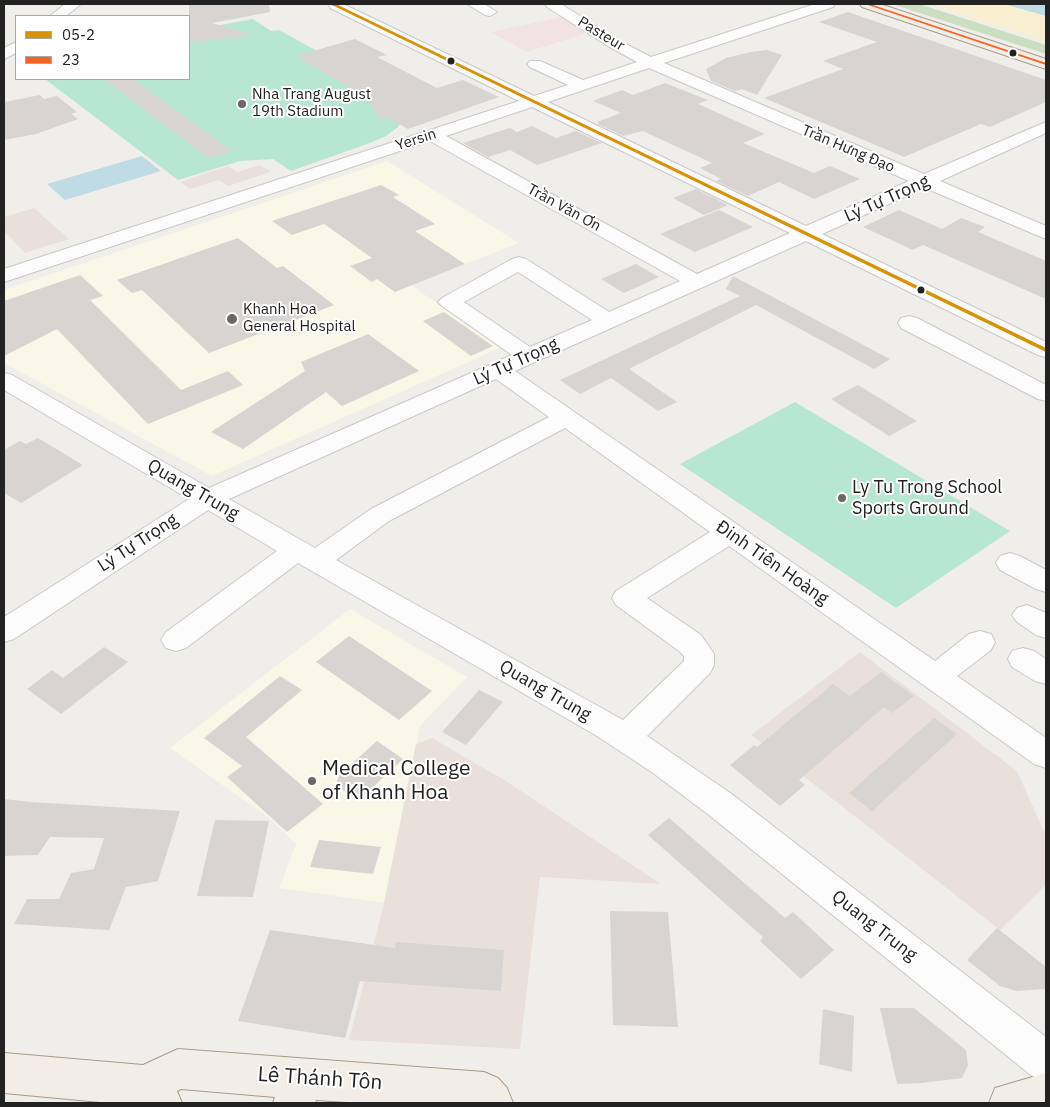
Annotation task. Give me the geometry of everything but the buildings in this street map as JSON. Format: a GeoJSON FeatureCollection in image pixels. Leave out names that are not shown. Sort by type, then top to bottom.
{"type":"FeatureCollection","features":[{"type":"Feature","properties":{"kind":"main road"},"geometry":{"type":"LineString","coordinates":[[866,4],[1046,64]]}},
{"type":"Feature","properties":{"kind":"main road"},"geometry":{"type":"LineString","coordinates":[[885,4],[1046,57]]}},
{"type":"Feature","properties":{"kind":"main road","name":"Lê Thánh Tôn"},"geometry":{"type":"LineString","coordinates":[[4,1073],[153,1094],[178,1069],[297,1091],[484,1092],[492,1103]]}},
{"type":"Feature","properties":{"kind":"main road"},"geometry":{"type":"LineString","coordinates":[[1010,1103],[1046,1093]]}},
{"type":"Feature","properties":{"kind":"street"},"geometry":{"type":"LineString","coordinates":[[58,15],[74,4]]}},
{"type":"Feature","properties":{"kind":"street"},"geometry":{"type":"LineString","coordinates":[[336,4],[1046,350]]}},
{"type":"Feature","properties":{"kind":"street"},"geometry":{"type":"LineString","coordinates":[[474,4],[490,12]]}},
{"type":"Feature","properties":{"kind":"street","name":"Pasteur"},"geometry":{"type":"LineString","coordinates":[[552,4],[613,43],[650,63]]}},
{"type":"Feature","properties":{"kind":"street","name":"Yersin"},"geometry":{"type":"LineString","coordinates":[[4,276],[828,4]]}},
{"type":"Feature","properties":{"kind":"street"},"geometry":{"type":"LineString","coordinates":[[4,55],[15,47]]}},
{"type":"Feature","properties":{"kind":"street","name":"Trần Hưng Đạo"},"geometry":{"type":"LineString","coordinates":[[650,63],[1046,233]]}},
{"type":"Feature","properties":{"kind":"street"},"geometry":{"type":"LineString","coordinates":[[535,64],[584,86]]}},
{"type":"Feature","properties":{"kind":"street","name":"Lý Tự Trọng"},"geometry":{"type":"LineString","coordinates":[[4,630],[207,499],[1046,127]]}},
{"type":"Feature","properties":{"kind":"street","name":"Trần Văn Ơn"},"geometry":{"type":"LineString","coordinates":[[432,135],[696,282]]}},
{"type":"Feature","properties":{"kind":"street"},"geometry":{"type":"LineString","coordinates":[[528,356],[449,302],[518,264],[608,321]]}},
{"type":"Feature","properties":{"kind":"street"},"geometry":{"type":"LineString","coordinates":[[910,323],[1046,394]]}},
{"type":"Feature","properties":{"kind":"street"},"geometry":{"type":"LineString","coordinates":[[976,358],[1015,335]]}},
{"type":"Feature","properties":{"kind":"street","name":"Đinh Tiên Hoàng"},"geometry":{"type":"LineString","coordinates":[[498,370],[1046,755]]}},
{"type":"Feature","properties":{"kind":"street","name":"Quang Trung"},"geometry":{"type":"LineString","coordinates":[[4,380],[207,499],[625,738],[721,805],[1046,1062]]}},
{"type":"Feature","properties":{"kind":"street"},"geometry":{"type":"LineString","coordinates":[[176,640],[306,555],[566,418]]}},
{"type":"Feature","properties":{"kind":"street"},"geometry":{"type":"LineString","coordinates":[[625,738],[699,666],[698,654],[690,643],[626,598],[729,533]]}},
{"type":"Feature","properties":{"kind":"street"},"geometry":{"type":"LineString","coordinates":[[1010,563],[1046,582]]}},
{"type":"Feature","properties":{"kind":"street"},"geometry":{"type":"LineString","coordinates":[[935,677],[980,642]]}},
{"type":"Feature","properties":{"kind":"shaded area"},"geometry":{"type":"Polygon","coordinates":[[[562,17],[587,33],[527,52],[491,32],[562,17]]]}},
{"type":"Feature","properties":{"kind":"shaded area","name":"Khanh Hoa General Hospital"},"geometry":{"type":"Polygon","coordinates":[[[387,161],[519,243],[411,285],[500,348],[212,476],[4,363],[4,290],[387,161]]]}},
{"type":"Feature","properties":{"kind":"shaded area"},"geometry":{"type":"Polygon","coordinates":[[[260,165],[271,172],[228,186],[219,180],[190,189],[180,182],[228,166],[237,172],[260,165]]]}},
{"type":"Feature","properties":{"kind":"shaded area"},"geometry":{"type":"Polygon","coordinates":[[[34,208],[69,239],[25,253],[4,231],[4,217],[34,208]]]}},
{"type":"Feature","properties":{"kind":"shaded area","name":"Medical College of Khanh Hoa"},"geometry":{"type":"Polygon","coordinates":[[[350,609],[467,677],[420,726],[384,903],[279,888],[296,844],[271,819],[170,748],[350,609]]]}},
{"type":"Feature","properties":{"kind":"shaded area"},"geometry":{"type":"Polygon","coordinates":[[[860,652],[1017,771],[1046,836],[1046,885],[1000,930],[751,735],[860,652]]]}},
{"type":"Feature","properties":{"kind":"shaded area"},"geometry":{"type":"Polygon","coordinates":[[[432,738],[506,781],[661,884],[540,877],[520,1049],[349,1040],[384,903],[416,744],[432,738]]]}},
{"type":"Feature","properties":{"kind":"green space"},"geometry":{"type":"Polygon","coordinates":[[[892,4],[919,4],[1046,45],[1046,54],[892,4]]]}},
{"type":"Feature","properties":{"kind":"green space","name":"Nha Trang August 19th Stadium"},"geometry":{"type":"Polygon","coordinates":[[[253,19],[271,31],[279,30],[402,98],[408,110],[398,127],[386,136],[291,171],[273,159],[240,161],[178,180],[46,80],[190,80],[190,31],[253,19]]]}},
{"type":"Feature","properties":{"kind":"green space","name":"Ly Tu Trong School Sports Ground"},"geometry":{"type":"Polygon","coordinates":[[[795,402],[1010,531],[896,608],[680,464],[795,402]]]}},
{"type":"Feature","properties":{"kind":"sand"},"geometry":{"type":"Polygon","coordinates":[[[928,4],[1004,4],[1046,16],[1046,41],[928,4]]]}},
{"type":"Feature","properties":{"kind":"water"},"geometry":{"type":"Polygon","coordinates":[[[1004,4],[1046,4],[1046,16],[1004,4]]]}},
{"type":"Feature","properties":{"kind":"water"},"geometry":{"type":"Polygon","coordinates":[[[142,156],[161,171],[65,200],[47,184],[142,156]]]}},
{"type":"Feature","properties":{"kind":"transit line","name":"05-2"},"geometry":{"type":"LineString","coordinates":[[328,4],[335,5],[1046,350]]}},
{"type":"Feature","properties":{"kind":"transit line","name":"23"},"geometry":{"type":"LineString","coordinates":[[867,4],[1046,64]]}},
{"type":"Feature","properties":{"kind":"place","name":"Nha Trang August 19th Stadium"},"geometry":{"type":"Point","coordinates":[242,104]}},
{"type":"Feature","properties":{"kind":"place","name":"Khanh Hoa General Hospital"},"geometry":{"type":"Point","coordinates":[232,319]}},
{"type":"Feature","properties":{"kind":"place","name":"Ly Tu Trong School Sports Ground"},"geometry":{"type":"Point","coordinates":[842,498]}},
{"type":"Feature","properties":{"kind":"place","name":"Medical College of Khanh Hoa"},"geometry":{"type":"Point","coordinates":[312,781]}}]}
